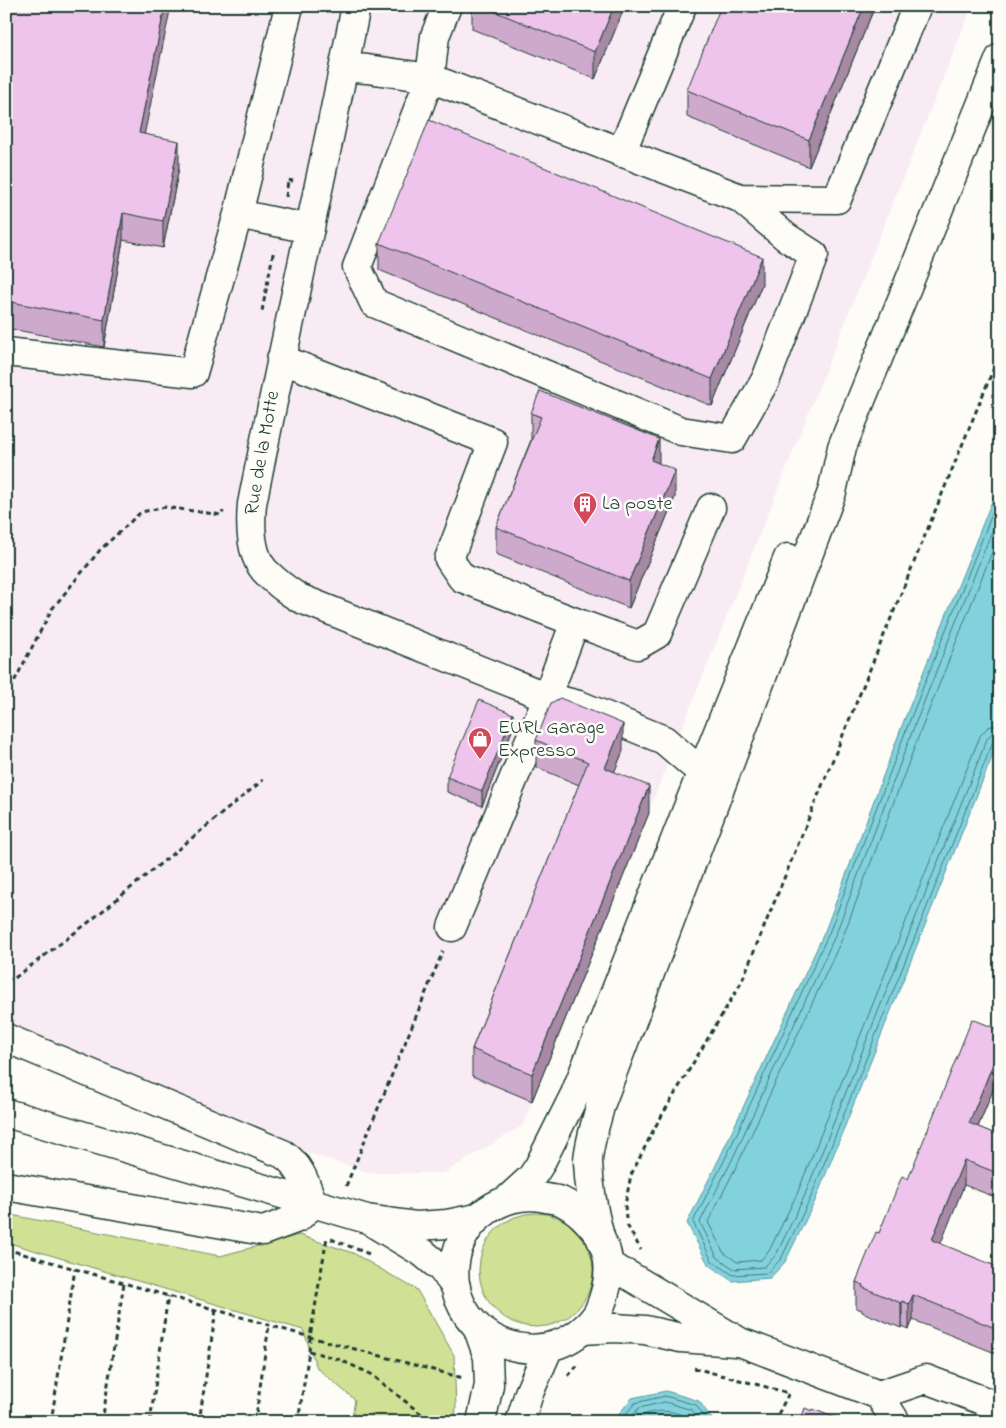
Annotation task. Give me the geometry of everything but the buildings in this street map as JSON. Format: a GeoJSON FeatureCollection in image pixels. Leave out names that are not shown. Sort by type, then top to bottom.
{"type":"FeatureCollection","features":[{"type":"Feature","properties":{"kind":"street"},"geometry":{"type":"LineString","coordinates":[[6,352],[193,373],[238,214],[289,6]]}},
{"type":"Feature","properties":{"kind":"street","name":"Rue de la Motte"},"geometry":{"type":"LineString","coordinates":[[356,6],[310,229],[280,359],[252,504],[250,520],[257,560],[266,574],[299,598],[366,627],[546,697],[579,705],[664,740],[692,764],[702,769]]}},
{"type":"Feature","properties":{"kind":"street"},"geometry":{"type":"LineString","coordinates":[[344,67],[367,68],[430,78],[740,198],[786,236],[814,255],[766,378],[732,439],[681,431],[374,303],[357,267],[430,78],[435,36],[447,6]]}},
{"type":"Feature","properties":{"kind":"street"},"geometry":{"type":"LineString","coordinates":[[621,153],[682,6]]}},
{"type":"Feature","properties":{"kind":"street"},"geometry":{"type":"LineString","coordinates":[[740,198],[838,199],[917,6]]}},
{"type":"Feature","properties":{"kind":"street"},"geometry":{"type":"LineString","coordinates":[[477,1326],[498,1342],[523,1349],[549,1347],[567,1341],[583,1330],[598,1312],[601,1305],[607,1290],[609,1266],[590,1194],[588,1160],[600,1103],[832,492],[842,447],[1000,58]]}},
{"type":"Feature","properties":{"kind":"street"},"geometry":{"type":"LineString","coordinates":[[238,214],[310,229]]}},
{"type":"Feature","properties":{"kind":"street"},"geometry":{"type":"LineString","coordinates":[[280,359],[492,442],[450,559],[462,578],[638,645],[657,634],[711,508]]}},
{"type":"Feature","properties":{"kind":"street"},"geometry":{"type":"LineString","coordinates":[[508,1199],[540,1166],[575,1094],[702,769],[817,485],[842,447]]}},
{"type":"Feature","properties":{"kind":"street"},"geometry":{"type":"LineString","coordinates":[[452,927],[575,622]]}},
{"type":"Feature","properties":{"kind":"street"},"geometry":{"type":"LineString","coordinates":[[6,1038],[272,1148],[290,1158],[302,1175],[313,1204]]}},
{"type":"Feature","properties":{"kind":"street"},"geometry":{"type":"LineString","coordinates":[[6,1113],[367,1219],[417,1226],[447,1224],[477,1218]]}},
{"type":"Feature","properties":{"kind":"street"},"geometry":{"type":"LineString","coordinates":[[6,1186],[263,1231],[298,1218],[313,1204]]}},
{"type":"Feature","properties":{"kind":"street"},"geometry":{"type":"LineString","coordinates":[[456,1287],[455,1262],[462,1239],[477,1218],[491,1207],[508,1199],[534,1195],[560,1201],[583,1215],[600,1236]]}},
{"type":"Feature","properties":{"kind":"street"},"geometry":{"type":"LineString","coordinates":[[367,1219],[423,1253],[441,1268],[456,1287],[464,1308],[477,1326],[488,1357],[489,1385],[481,1422]]}},
{"type":"Feature","properties":{"kind":"street"},"geometry":{"type":"LineString","coordinates":[[609,1266],[628,1275],[740,1342],[879,1395],[896,1422]]}},
{"type":"Feature","properties":{"kind":"street"},"geometry":{"type":"LineString","coordinates":[[583,1330],[615,1328],[645,1330],[681,1338],[740,1342]]}},
{"type":"Feature","properties":{"kind":"street"},"geometry":{"type":"LineString","coordinates":[[520,1422],[529,1393],[549,1347]]}},
{"type":"Feature","properties":{"kind":"street"},"geometry":{"type":"LineString","coordinates":[[879,1395],[926,1378],[1000,1407]]}},
{"type":"Feature","properties":{"kind":"path"},"geometry":{"type":"LineString","coordinates":[[645,1257],[626,1222],[625,1205],[630,1175],[655,1127],[741,983],[1000,353]]}},
{"type":"Feature","properties":{"kind":"path"},"geometry":{"type":"LineString","coordinates":[[6,697],[52,609],[100,550],[141,512],[165,507],[222,515]]}},
{"type":"Feature","properties":{"kind":"path"},"geometry":{"type":"LineString","coordinates":[[6,980],[16,976],[89,922],[263,780]]}},
{"type":"Feature","properties":{"kind":"path"},"geometry":{"type":"LineString","coordinates":[[346,1188],[452,927]]}},
{"type":"Feature","properties":{"kind":"path"},"geometry":{"type":"LineString","coordinates":[[302,1175],[328,1184],[355,1189]]}},
{"type":"Feature","properties":{"kind":"path"},"geometry":{"type":"LineString","coordinates":[[288,1222],[377,1257]]}},
{"type":"Feature","properties":{"kind":"path"},"geometry":{"type":"LineString","coordinates":[[298,1422],[327,1237]]}},
{"type":"Feature","properties":{"kind":"path"},"geometry":{"type":"LineString","coordinates":[[6,1249],[310,1337],[464,1378],[461,1369]]}},
{"type":"Feature","properties":{"kind":"path"},"geometry":{"type":"LineString","coordinates":[[51,1422],[75,1269]]}},
{"type":"Feature","properties":{"kind":"path"},"geometry":{"type":"LineString","coordinates":[[102,1422],[124,1283]]}},
{"type":"Feature","properties":{"kind":"path"},"geometry":{"type":"LineString","coordinates":[[150,1422],[168,1296]]}},
{"type":"Feature","properties":{"kind":"path"},"geometry":{"type":"LineString","coordinates":[[199,1422],[216,1310]]}},
{"type":"Feature","properties":{"kind":"path"},"geometry":{"type":"LineString","coordinates":[[255,1422],[269,1325]]}},
{"type":"Feature","properties":{"kind":"path"},"geometry":{"type":"LineString","coordinates":[[310,1351],[338,1359],[371,1374],[430,1421]]}},
{"type":"Feature","properties":{"kind":"path"},"geometry":{"type":"LineString","coordinates":[[564,1380],[579,1365]]}},
{"type":"Feature","properties":{"kind":"path"},"geometry":{"type":"LineString","coordinates":[[693,1368],[789,1393],[774,1422]]}},
{"type":"Feature","properties":{"kind":"shaded area"},"geometry":{"type":"Polygon","coordinates":[[[6,6],[972,6],[522,1126],[444,1173],[372,1173],[295,1149],[6,1025],[6,6]]]}},
{"type":"Feature","properties":{"kind":"green space"},"geometry":{"type":"Polygon","coordinates":[[[536,1213],[558,1218],[576,1230],[588,1248],[593,1270],[588,1292],[576,1310],[558,1322],[536,1327],[514,1322],[496,1310],[484,1292],[479,1270],[484,1248],[496,1230],[514,1218],[536,1213]]]}},
{"type":"Feature","properties":{"kind":"green space"},"geometry":{"type":"Polygon","coordinates":[[[6,1214],[220,1256],[299,1235],[353,1253],[417,1290],[454,1355],[455,1422],[351,1422],[355,1400],[317,1368],[303,1330],[6,1242],[6,1214]]]}},
{"type":"Feature","properties":{"kind":"water"},"geometry":{"type":"Polygon","coordinates":[[[1000,481],[1000,737],[815,1201],[785,1262],[770,1278],[732,1281],[708,1264],[687,1223],[721,1155],[825,931],[903,723],[1000,481]]]}},
{"type":"Feature","properties":{"kind":"water"},"geometry":{"type":"Polygon","coordinates":[[[666,1391],[699,1401],[714,1422],[612,1422],[632,1398],[666,1391]]]}},
{"type":"Feature","properties":{"kind":"place","name":"La poste"},"geometry":{"type":"Point","coordinates":[585,525]}},
{"type":"Feature","properties":{"kind":"place","name":"EURL Garage Expresso"},"geometry":{"type":"Point","coordinates":[480,760]}}]}
